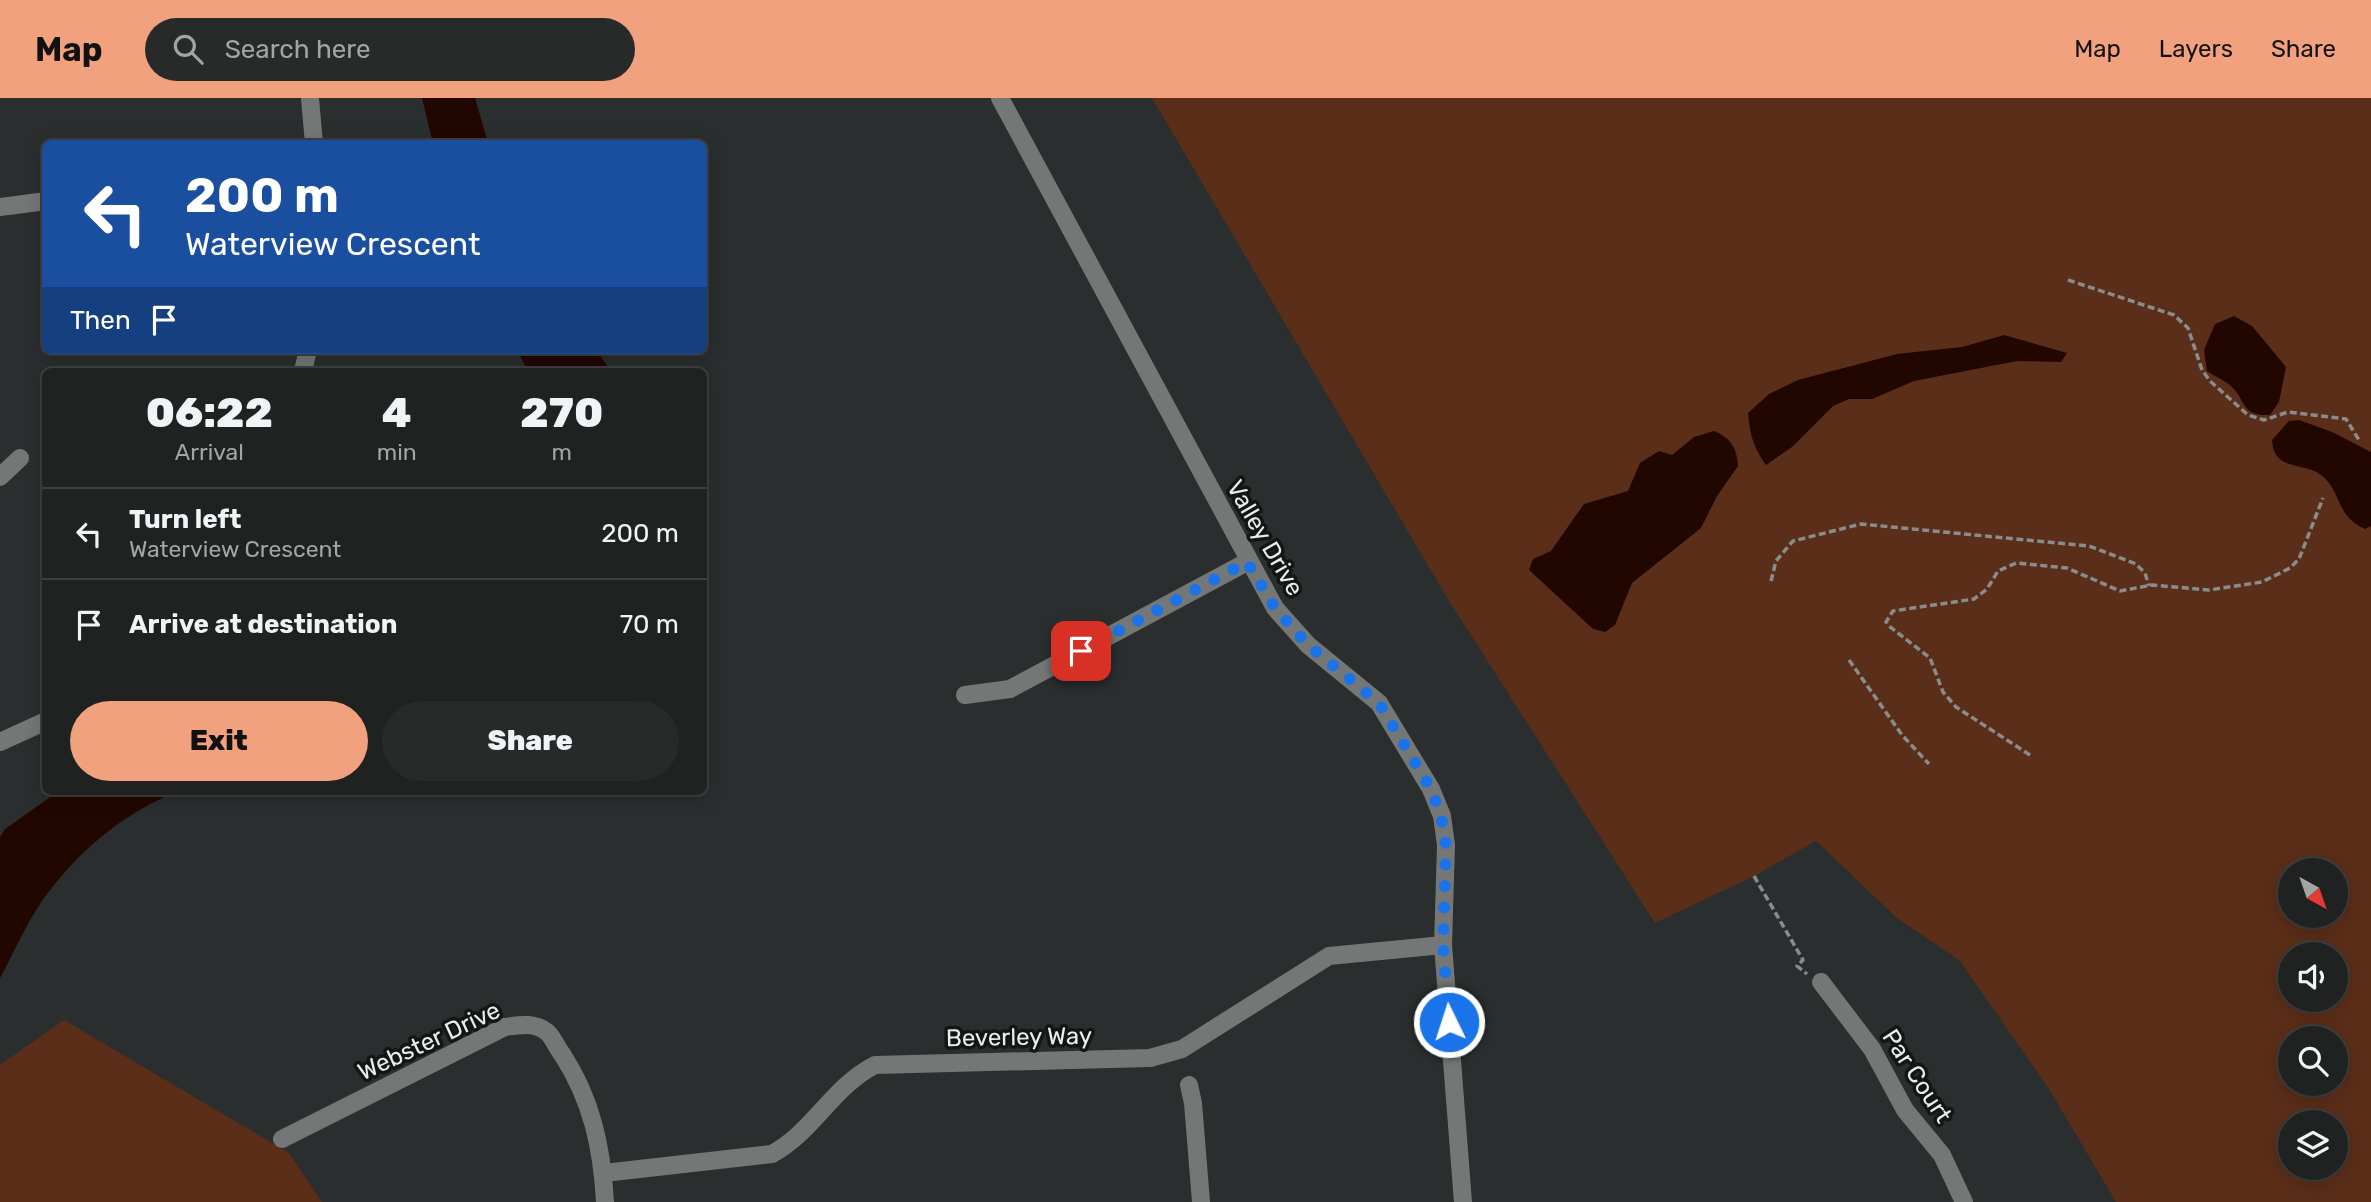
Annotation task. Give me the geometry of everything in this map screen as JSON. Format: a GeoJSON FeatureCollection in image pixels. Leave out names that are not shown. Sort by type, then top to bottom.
{"type":"FeatureCollection","features":[{"type":"Feature","properties":{"kind":"street"},"geometry":{"type":"LineString","coordinates":[[310,98],[314,140]]}},
{"type":"Feature","properties":{"kind":"street","name":"Valley Drive"},"geometry":{"type":"LineString","coordinates":[[1000,98],[1247,562],[1275,608],[1308,645],[1379,703],[1431,789],[1441,816],[1446,845],[1443,945],[1463,1202]]}},
{"type":"Feature","properties":{"kind":"street"},"geometry":{"type":"LineString","coordinates":[[0,207],[42,202]]}},
{"type":"Feature","properties":{"kind":"street"},"geometry":{"type":"LineString","coordinates":[[0,477],[20,458]]}},
{"type":"Feature","properties":{"kind":"street"},"geometry":{"type":"LineString","coordinates":[[965,695],[1010,689],[1247,562]]}},
{"type":"Feature","properties":{"kind":"street"},"geometry":{"type":"LineString","coordinates":[[0,742],[42,722]]}},
{"type":"Feature","properties":{"kind":"street","name":"Beverley Way"},"geometry":{"type":"LineString","coordinates":[[604,1173],[772,1154],[790,1145],[853,1077],[875,1065],[1150,1058],[1182,1049],[1329,956],[1443,945]]}},
{"type":"Feature","properties":{"kind":"street","name":"Par Court"},"geometry":{"type":"LineString","coordinates":[[1821,982],[1872,1049],[1905,1110],[1942,1155],[1964,1202]]}},
{"type":"Feature","properties":{"kind":"street","name":"Webster Drive"},"geometry":{"type":"LineString","coordinates":[[282,1139],[505,1027],[527,1024],[546,1031],[575,1073],[590,1105],[604,1173],[606,1202]]}},
{"type":"Feature","properties":{"kind":"street"},"geometry":{"type":"LineString","coordinates":[[1189,1085],[1193,1102],[1201,1202]]}},
{"type":"Feature","properties":{"kind":"path"},"geometry":{"type":"LineString","coordinates":[[2068,280],[2174,315],[2188,328],[2202,370],[2210,381],[2248,415],[2264,419],[2288,412],[2346,419],[2358,440]]}},
{"type":"Feature","properties":{"kind":"path"},"geometry":{"type":"LineString","coordinates":[[2030,755],[1956,707],[1943,692],[1930,658],[1918,646],[1893,631],[1886,622],[1888,617],[1901,608],[1944,606],[1974,599],[1987,589],[1997,571],[2016,563],[2067,568],[2120,591],[2149,586],[2210,590],[2242,587],[2277,576],[2290,568],[2304,551],[2323,498]]}},
{"type":"Feature","properties":{"kind":"path"},"geometry":{"type":"LineString","coordinates":[[1771,581],[1776,561],[1793,541],[1861,524],[2089,546],[2136,564],[2145,573],[2149,586]]}},
{"type":"Feature","properties":{"kind":"path"},"geometry":{"type":"LineString","coordinates":[[1849,660],[1902,735],[1929,764]]}},
{"type":"Feature","properties":{"kind":"path"},"geometry":{"type":"LineString","coordinates":[[1754,876],[1803,960],[1797,966],[1821,982]]}},
{"type":"Feature","properties":{"kind":"shaded area"},"geometry":{"type":"Polygon","coordinates":[[[422,98],[475,98],[487,140],[432,140],[422,98]]]}},
{"type":"Feature","properties":{"kind":"shaded area"},"geometry":{"type":"Polygon","coordinates":[[[1152,98],[2371,98],[2371,1202],[2116,1202],[2049,1089],[1960,961],[1897,918],[1816,841],[1754,876],[1655,923],[1446,596],[1152,98]]]}},
{"type":"Feature","properties":{"kind":"shaded area"},"geometry":{"type":"Polygon","coordinates":[[[2234,316],[2252,326],[2286,367],[2279,402],[2270,415],[2249,411],[2232,387],[2207,371],[2204,350],[2215,324],[2234,316]]]}},
{"type":"Feature","properties":{"kind":"shaded area"},"geometry":{"type":"Polygon","coordinates":[[[2004,335],[2067,353],[2061,362],[2017,361],[1914,381],[1872,399],[1849,399],[1833,406],[1792,447],[1766,465],[1755,446],[1748,413],[1769,394],[1798,380],[1897,354],[1962,347],[2004,335]]]}},
{"type":"Feature","properties":{"kind":"shaded area"},"geometry":{"type":"Polygon","coordinates":[[[519,354],[599,354],[609,368],[526,368],[519,354]]]}},
{"type":"Feature","properties":{"kind":"shaded area"},"geometry":{"type":"Polygon","coordinates":[[[2299,420],[2332,432],[2371,452],[2371,526],[2365,529],[2348,517],[2333,488],[2321,475],[2291,465],[2278,457],[2272,440],[2289,421],[2299,420]]]}},
{"type":"Feature","properties":{"kind":"shaded area"},"geometry":{"type":"Polygon","coordinates":[[[1714,431],[1732,444],[1738,466],[1717,496],[1701,528],[1632,583],[1615,625],[1605,632],[1593,629],[1529,570],[1533,559],[1551,551],[1584,504],[1628,491],[1640,463],[1659,451],[1672,455],[1694,437],[1714,431]]]}},
{"type":"Feature","properties":{"kind":"shaded area"},"geometry":{"type":"Polygon","coordinates":[[[53,795],[168,795],[108,831],[64,873],[36,909],[0,978],[0,837],[5,829],[53,795]]]}},
{"type":"Feature","properties":{"kind":"shaded area"},"geometry":{"type":"Polygon","coordinates":[[[64,1020],[289,1153],[322,1202],[0,1202],[0,1065],[64,1020]]]}},
{"type":"Feature","properties":{"kind":"route"},"geometry":{"type":"LineString","coordinates":[[1081,651],[1247,562],[1275,608],[1308,645],[1379,703],[1399,732],[1431,789],[1441,816],[1446,845],[1443,945],[1449,1022]]}}]}
